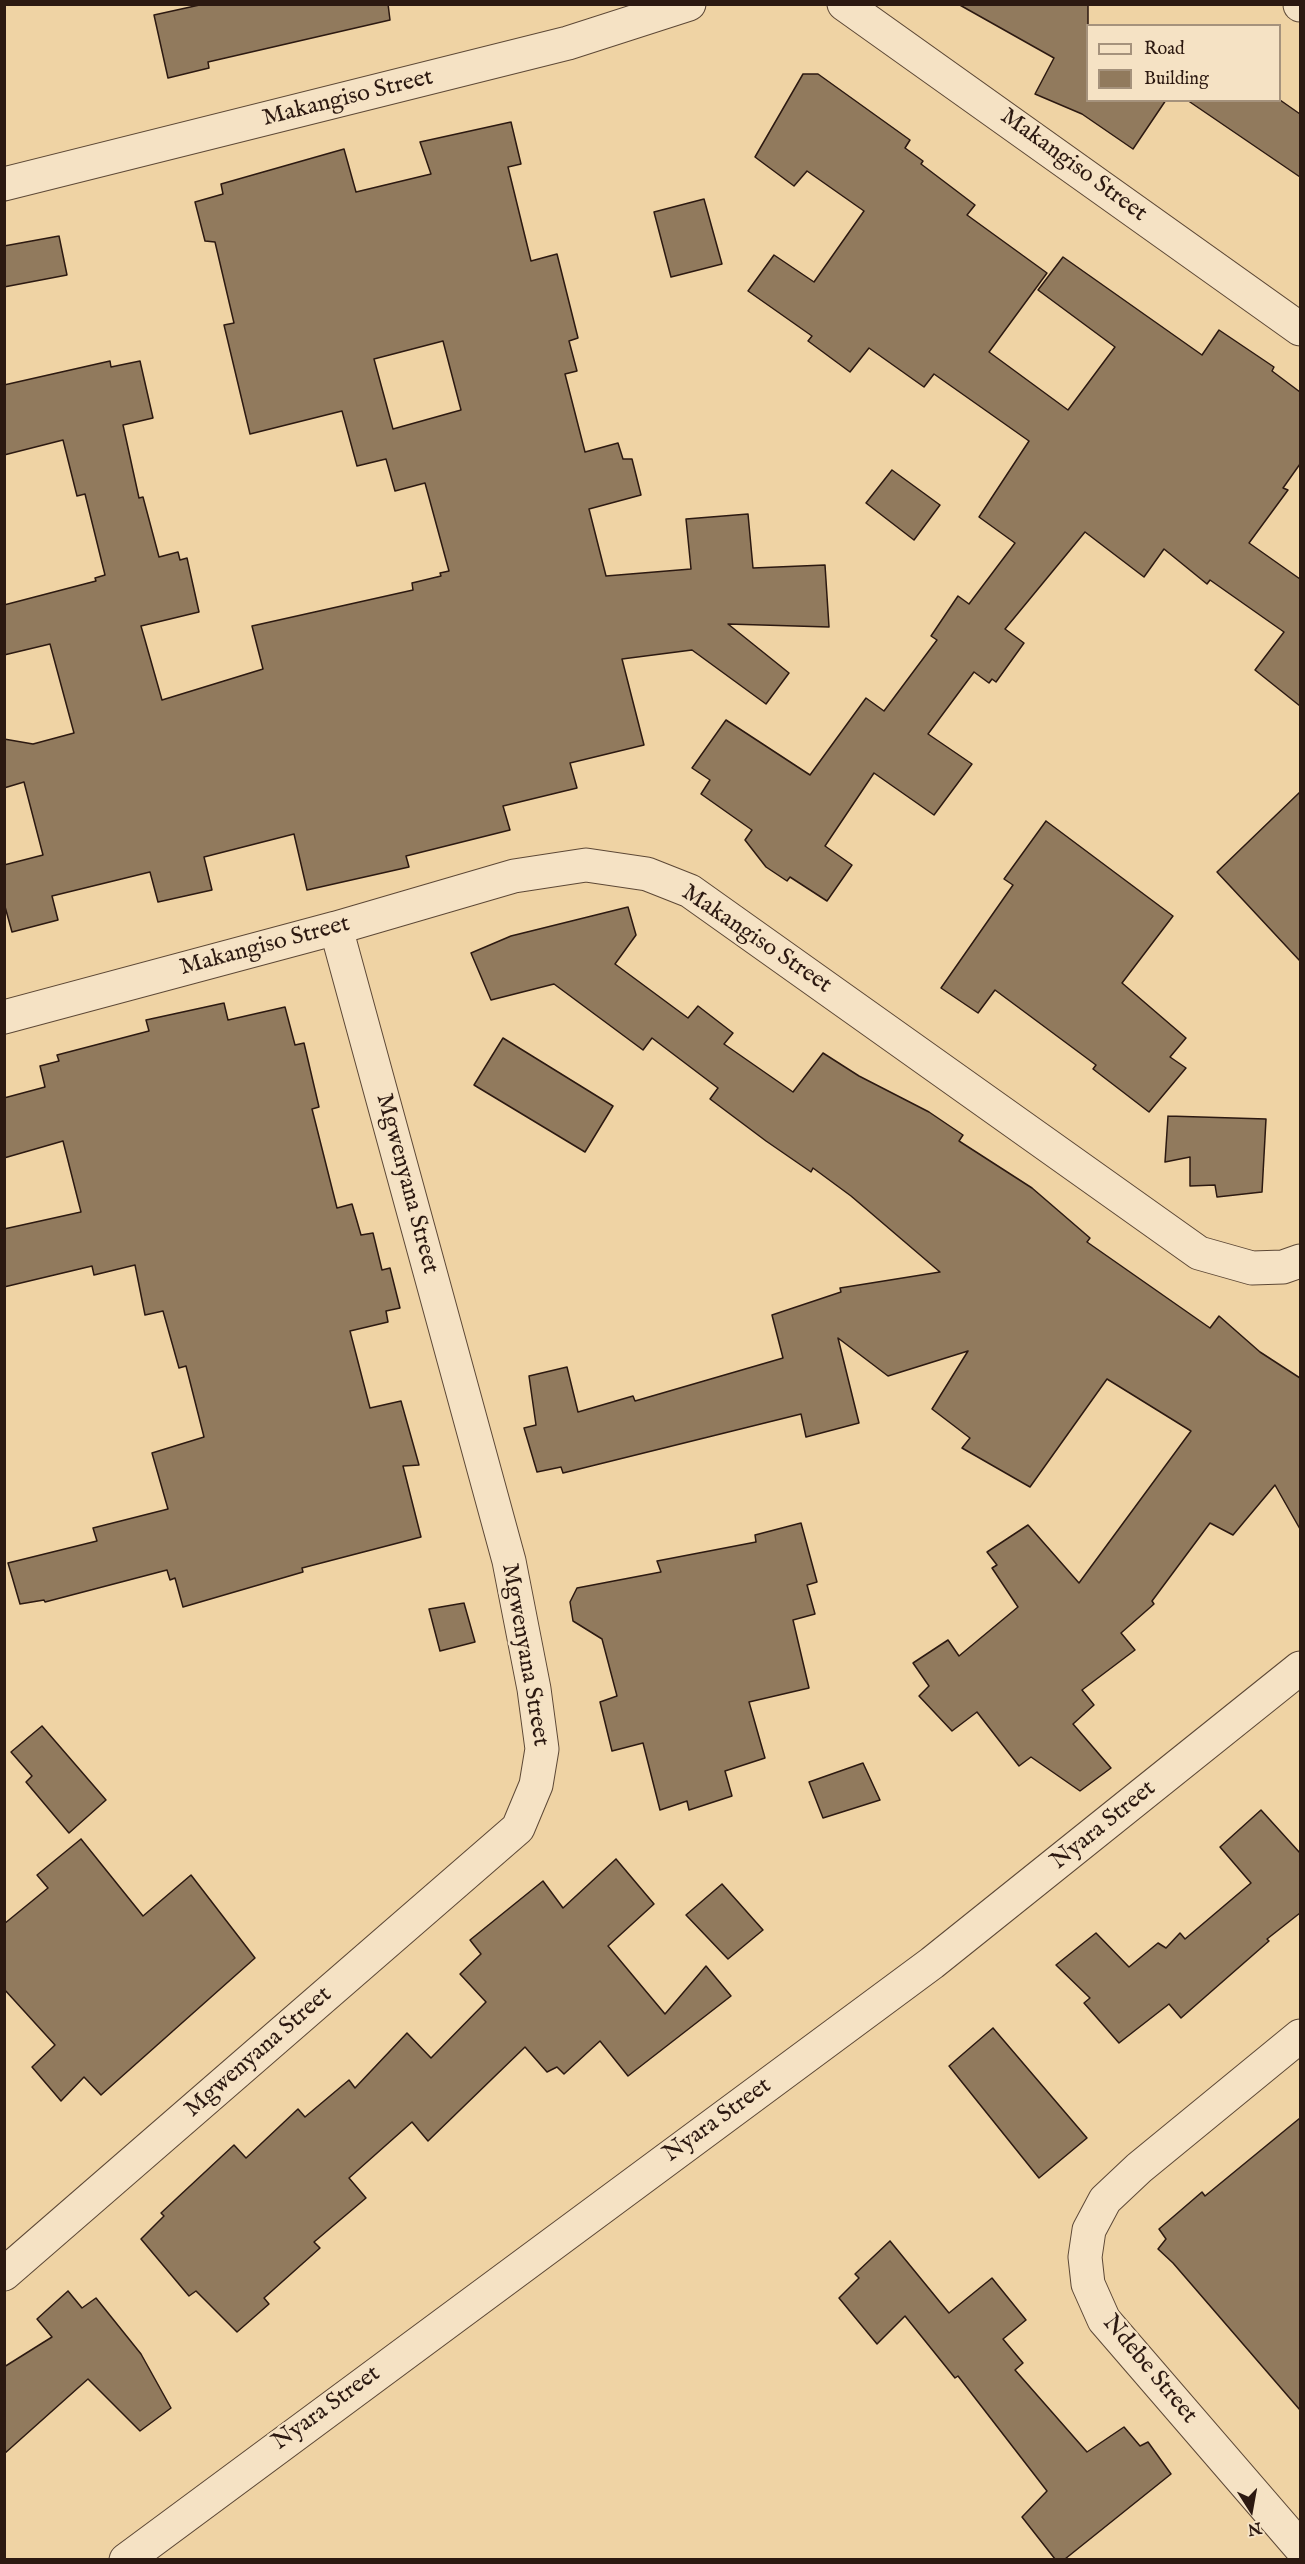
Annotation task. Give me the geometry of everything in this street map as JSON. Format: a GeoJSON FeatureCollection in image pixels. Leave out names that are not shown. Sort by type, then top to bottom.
{"type":"FeatureCollection","features":[{"type":"Feature","properties":{"kind":"street","name":"Makangiso Street"},"geometry":{"type":"LineString","coordinates":[[4,184],[568,44],[689,4]]}},
{"type":"Feature","properties":{"kind":"street","name":"Makangiso Street"},"geometry":{"type":"LineString","coordinates":[[844,4],[1300,329]]}},
{"type":"Feature","properties":{"kind":"street","name":"Makangiso Street"},"geometry":{"type":"LineString","coordinates":[[4,1017],[336,928],[514,876],[586,865],[647,874],[690,891],[1199,1253],[1252,1268],[1283,1267],[1300,1261]]}},
{"type":"Feature","properties":{"kind":"street","name":"Mgwenyana Street"},"geometry":{"type":"LineString","coordinates":[[4,2274],[518,1828],[536,1785],[542,1749],[534,1689],[509,1561],[336,928]]}},
{"type":"Feature","properties":{"kind":"street","name":"Nyara Street"},"geometry":{"type":"LineString","coordinates":[[126,2559],[932,1964],[1300,1668]]}},
{"type":"Feature","properties":{"kind":"street","name":"Ndebe Street"},"geometry":{"type":"LineString","coordinates":[[1300,2036],[1139,2168],[1105,2200],[1089,2230],[1085,2258],[1088,2284],[1104,2320],[1300,2547]]}},
{"type":"Feature","properties":{"kind":"building"},"geometry":{"type":"Polygon","coordinates":[[[204,4],[388,4],[390,20],[208,62],[209,68],[168,78],[154,15],[204,4]]]}},
{"type":"Feature","properties":{"kind":"building"},"geometry":{"type":"Polygon","coordinates":[[[958,4],[1088,4],[1086,102],[1165,102],[1133,149],[1082,114],[1035,94],[1054,58],[958,4]]]}},
{"type":"Feature","properties":{"kind":"building"},"geometry":{"type":"Polygon","coordinates":[[[803,74],[818,74],[910,140],[905,148],[923,161],[921,164],[975,205],[967,215],[1047,273],[989,352],[1068,410],[1115,347],[1038,290],[1063,257],[1202,355],[1219,330],[1274,367],[1272,371],[1300,392],[1300,464],[1283,488],[1288,490],[1249,543],[1300,579],[1300,706],[1255,670],[1284,632],[1210,580],[1207,584],[1164,549],[1144,577],[1085,532],[1005,629],[1024,643],[996,682],[992,679],[989,683],[974,672],[928,734],[972,764],[934,815],[874,773],[825,846],[852,865],[827,901],[790,877],[787,881],[766,867],[745,840],[752,830],[701,794],[710,780],[692,768],[726,720],[810,775],[866,698],[884,711],[937,640],[931,636],[958,596],[969,604],[1015,543],[979,517],[1029,441],[934,374],[924,387],[869,348],[850,372],[808,341],[812,336],[748,291],[774,255],[814,282],[864,211],[807,171],[794,186],[755,157],[803,74]]]}},
{"type":"Feature","properties":{"kind":"building"},"geometry":{"type":"Polygon","coordinates":[[[1281,101],[1300,114],[1300,177],[1190,102],[1281,101]]]}},
{"type":"Feature","properties":{"kind":"building"},"geometry":{"type":"Polygon","coordinates":[[[511,122],[521,164],[508,167],[531,261],[557,254],[578,338],[569,341],[577,371],[565,374],[585,452],[618,443],[623,459],[632,459],[641,495],[589,509],[606,576],[691,569],[686,519],[748,514],[753,568],[825,565],[829,627],[728,624],[789,673],[766,704],[692,650],[622,659],[644,745],[570,763],[577,788],[503,806],[510,830],[406,856],[409,867],[307,890],[294,834],[204,857],[212,890],[158,902],[150,872],[52,896],[58,920],[12,932],[4,903],[4,865],[43,855],[24,782],[4,788],[4,739],[33,744],[74,733],[50,644],[4,655],[4,605],[96,581],[95,578],[105,575],[85,494],[77,496],[63,440],[4,455],[4,385],[110,361],[111,367],[140,361],[153,418],[123,425],[139,498],[143,497],[159,557],[178,552],[180,560],[187,558],[199,612],[141,626],[162,700],[263,669],[252,626],[413,590],[412,583],[441,576],[440,573],[449,571],[425,483],[395,491],[386,459],[357,466],[342,411],[250,434],[224,325],[234,323],[215,242],[205,241],[195,202],[223,194],[221,184],[344,149],[356,192],[431,174],[420,142],[511,122]],[[443,341],[374,359],[393,429],[461,410],[443,341]]]}},
{"type":"Feature","properties":{"kind":"building"},"geometry":{"type":"Polygon","coordinates":[[[704,199],[722,264],[671,277],[654,212],[704,199]]]}},
{"type":"Feature","properties":{"kind":"building"},"geometry":{"type":"Polygon","coordinates":[[[59,236],[67,275],[4,287],[4,246],[59,236]]]}},
{"type":"Feature","properties":{"kind":"building"},"geometry":{"type":"Polygon","coordinates":[[[892,470],[940,505],[914,540],[866,503],[892,470]]]}},
{"type":"Feature","properties":{"kind":"building"},"geometry":{"type":"Polygon","coordinates":[[[1300,792],[1300,961],[1217,872],[1300,792]]]}},
{"type":"Feature","properties":{"kind":"building"},"geometry":{"type":"Polygon","coordinates":[[[1046,821],[1173,916],[1122,983],[1186,1038],[1170,1057],[1186,1068],[1149,1112],[1093,1069],[1096,1065],[995,990],[978,1013],[941,988],[1013,885],[1004,879],[1046,821]]]}},
{"type":"Feature","properties":{"kind":"building"},"geometry":{"type":"Polygon","coordinates":[[[628,907],[636,935],[615,964],[688,1018],[698,1006],[733,1033],[724,1044],[793,1092],[823,1053],[859,1076],[929,1112],[963,1135],[959,1141],[1032,1188],[1090,1238],[1087,1242],[1210,1328],[1219,1316],[1260,1352],[1300,1378],[1300,1529],[1275,1485],[1233,1535],[1210,1523],[1152,1601],[1154,1604],[1121,1633],[1135,1650],[1082,1690],[1094,1705],[1073,1724],[1111,1768],[1080,1791],[1031,1757],[1019,1766],[977,1712],[952,1731],[919,1696],[929,1686],[913,1663],[948,1640],[959,1656],[1018,1607],[992,1568],[997,1565],[987,1552],[1028,1525],[1079,1583],[1191,1431],[1107,1379],[1030,1487],[962,1448],[970,1438],[932,1409],[968,1351],[888,1376],[838,1338],[859,1423],[806,1437],[801,1414],[563,1473],[561,1467],[537,1472],[524,1428],[536,1425],[529,1376],[567,1367],[578,1412],[633,1396],[635,1401],[783,1358],[772,1315],[841,1292],[840,1288],[940,1272],[851,1196],[813,1168],[811,1172],[710,1099],[718,1088],[652,1038],[643,1050],[554,984],[491,1000],[471,953],[511,936],[628,907]]]}},
{"type":"Feature","properties":{"kind":"building"},"geometry":{"type":"Polygon","coordinates":[[[224,1003],[228,1020],[285,1007],[295,1045],[304,1043],[319,1107],[312,1109],[337,1208],[352,1204],[361,1235],[373,1233],[382,1270],[390,1268],[400,1308],[386,1311],[388,1322],[350,1331],[370,1408],[401,1401],[419,1465],[403,1466],[421,1537],[302,1568],[303,1572],[183,1607],[175,1578],[170,1580],[167,1570],[45,1602],[44,1600],[20,1604],[8,1563],[97,1541],[93,1528],[168,1509],[152,1453],[204,1437],[186,1366],[179,1368],[163,1311],[145,1315],[135,1265],[94,1275],[92,1266],[4,1287],[4,1229],[81,1212],[63,1141],[4,1158],[4,1098],[45,1087],[40,1066],[59,1061],[57,1055],[149,1031],[146,1020],[224,1003]]]}},
{"type":"Feature","properties":{"kind":"building"},"geometry":{"type":"Polygon","coordinates":[[[503,1038],[613,1106],[585,1152],[474,1085],[503,1038]]]}},
{"type":"Feature","properties":{"kind":"building"},"geometry":{"type":"Polygon","coordinates":[[[1168,1116],[1266,1119],[1262,1192],[1217,1197],[1215,1185],[1190,1186],[1190,1157],[1165,1162],[1168,1116]]]}},
{"type":"Feature","properties":{"kind":"building"},"geometry":{"type":"Polygon","coordinates":[[[801,1523],[817,1582],[807,1585],[815,1614],[793,1620],[809,1688],[749,1702],[765,1758],[725,1771],[732,1796],[689,1810],[687,1801],[660,1810],[643,1743],[612,1751],[600,1702],[617,1696],[602,1639],[573,1621],[570,1602],[577,1588],[661,1572],[657,1561],[756,1542],[755,1535],[801,1523]]]}},
{"type":"Feature","properties":{"kind":"building"},"geometry":{"type":"Polygon","coordinates":[[[464,1603],[475,1642],[440,1651],[429,1609],[464,1603]]]}},
{"type":"Feature","properties":{"kind":"building"},"geometry":{"type":"Polygon","coordinates":[[[42,1726],[106,1800],[69,1833],[26,1782],[32,1776],[11,1752],[42,1726]]]}},
{"type":"Feature","properties":{"kind":"building"},"geometry":{"type":"Polygon","coordinates":[[[863,1763],[880,1800],[823,1818],[809,1782],[863,1763]]]}},
{"type":"Feature","properties":{"kind":"building"},"geometry":{"type":"Polygon","coordinates":[[[1261,1810],[1300,1853],[1300,1913],[1267,1939],[1269,1941],[1181,2018],[1169,2004],[1119,2043],[1084,2003],[1090,1998],[1056,1965],[1096,1933],[1129,1967],[1158,1943],[1166,1948],[1180,1933],[1185,1939],[1251,1883],[1220,1847],[1261,1810]]]}},
{"type":"Feature","properties":{"kind":"building"},"geometry":{"type":"Polygon","coordinates":[[[81,1839],[143,1916],[191,1875],[255,1958],[101,2095],[84,2077],[61,2101],[32,2067],[55,2045],[4,1989],[4,1924],[48,1888],[37,1875],[81,1839]]]}},
{"type":"Feature","properties":{"kind":"building"},"geometry":{"type":"Polygon","coordinates":[[[616,1859],[654,1904],[608,1946],[665,2014],[706,1966],[731,1996],[628,2076],[600,2041],[564,2074],[557,2067],[547,2072],[525,2047],[428,2141],[412,2122],[349,2178],[366,2198],[314,2242],[320,2248],[264,2298],[269,2304],[237,2332],[196,2291],[189,2296],[141,2239],[164,2216],[161,2213],[234,2145],[246,2158],[298,2109],[305,2117],[349,2080],[355,2088],[407,2033],[431,2058],[486,2002],[460,1974],[481,1954],[470,1940],[543,1881],[563,1908],[616,1859]]]}},
{"type":"Feature","properties":{"kind":"building"},"geometry":{"type":"Polygon","coordinates":[[[722,1884],[763,1930],[728,1959],[686,1915],[722,1884]]]}},
{"type":"Feature","properties":{"kind":"building"},"geometry":{"type":"Polygon","coordinates":[[[993,2028],[1087,2138],[1039,2178],[949,2066],[993,2028]]]}},
{"type":"Feature","properties":{"kind":"building"},"geometry":{"type":"Polygon","coordinates":[[[1300,2118],[1300,2410],[1173,2263],[1158,2249],[1166,2239],[1159,2229],[1202,2192],[1205,2196],[1300,2118]]]}},
{"type":"Feature","properties":{"kind":"building"},"geometry":{"type":"Polygon","coordinates":[[[890,2241],[949,2313],[992,2278],[1026,2320],[1003,2339],[1023,2363],[1015,2370],[1087,2452],[1124,2427],[1140,2446],[1148,2442],[1171,2474],[1065,2559],[1055,2559],[1022,2517],[1047,2491],[958,2376],[955,2378],[905,2316],[877,2344],[839,2298],[859,2278],[855,2274],[890,2241]]]}},
{"type":"Feature","properties":{"kind":"building"},"geometry":{"type":"Polygon","coordinates":[[[68,2291],[82,2308],[96,2298],[141,2354],[171,2408],[140,2431],[88,2379],[4,2454],[4,2367],[52,2337],[37,2319],[68,2291]]]}}]}
